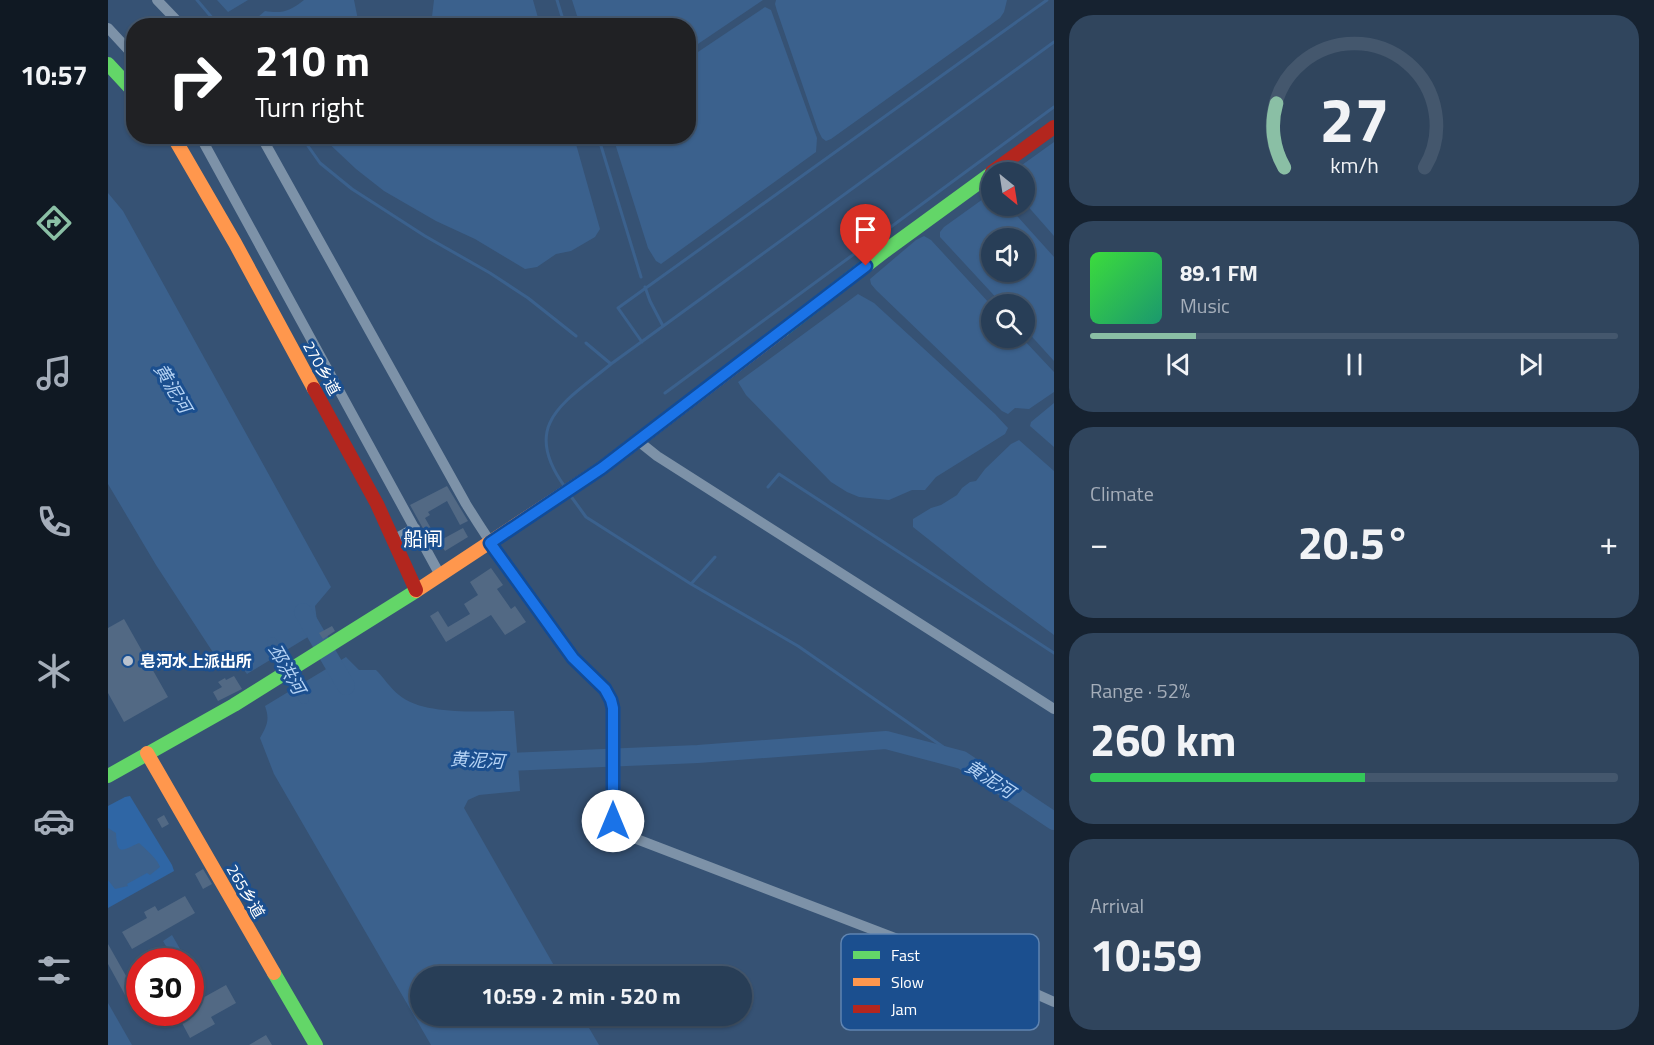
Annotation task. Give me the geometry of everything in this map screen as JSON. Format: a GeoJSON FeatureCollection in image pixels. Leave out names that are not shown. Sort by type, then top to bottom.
{"type":"FeatureCollection","features":[{"type":"Feature","properties":{"kind":"street"},"geometry":{"type":"LineString","coordinates":[[157,0],[174,18]]}},
{"type":"Feature","properties":{"kind":"street"},"geometry":{"type":"LineString","coordinates":[[108,28],[126,47]]}},
{"type":"Feature","properties":{"kind":"street"},"geometry":{"type":"LineString","coordinates":[[108,64],[126,83]]}},
{"type":"Feature","properties":{"kind":"street"},"geometry":{"type":"LineString","coordinates":[[1007,162],[1054,127]]}},
{"type":"Feature","properties":{"kind":"street","name":"270乡道"},"geometry":{"type":"LineString","coordinates":[[178,144],[235,243],[355,462],[416,590]]}},
{"type":"Feature","properties":{"kind":"street"},"geometry":{"type":"LineString","coordinates":[[204,144],[440,574]]}},
{"type":"Feature","properties":{"kind":"street"},"geometry":{"type":"LineString","coordinates":[[265,144],[490,543],[573,658],[605,689],[611,700],[613,708],[613,821],[616,828],[634,838],[884,934]]}},
{"type":"Feature","properties":{"kind":"street"},"geometry":{"type":"LineString","coordinates":[[108,776],[234,705],[388,610],[602,468],[885,251],[981,181]]}},
{"type":"Feature","properties":{"kind":"street"},"geometry":{"type":"LineString","coordinates":[[637,440],[657,456],[1054,709]]}},
{"type":"Feature","properties":{"kind":"street"},"geometry":{"type":"LineString","coordinates":[[393,540],[415,528]]}},
{"type":"Feature","properties":{"kind":"street","name":"265乡道"},"geometry":{"type":"LineString","coordinates":[[147,753],[316,1045]]}},
{"type":"Feature","properties":{"kind":"street"},"geometry":{"type":"LineString","coordinates":[[1039,995],[1054,1002]]}},
{"type":"Feature","properties":{"kind":"shaded area"},"geometry":{"type":"Polygon","coordinates":[[[130,796],[174,871],[108,908],[108,806],[130,796]]]}},
{"type":"Feature","properties":{"kind":"water"},"geometry":{"type":"Polygon","coordinates":[[[217,0],[248,0],[228,12],[217,0]]]}},
{"type":"Feature","properties":{"kind":"water"},"geometry":{"type":"Polygon","coordinates":[[[304,0],[354,0],[358,18],[257,18],[265,11],[286,11],[304,0]]]}},
{"type":"Feature","properties":{"kind":"water"},"geometry":{"type":"Polygon","coordinates":[[[434,0],[533,0],[538,18],[432,18],[434,0]]]}},
{"type":"Feature","properties":{"kind":"water"},"geometry":{"type":"Polygon","coordinates":[[[572,0],[763,0],[696,45],[696,18],[578,18],[572,0]]]}},
{"type":"Feature","properties":{"kind":"water"},"geometry":{"type":"Polygon","coordinates":[[[776,0],[1007,0],[1000,18],[826,141],[818,130],[777,11],[776,0]]]}},
{"type":"Feature","properties":{"kind":"water"},"geometry":{"type":"Polygon","coordinates":[[[765,7],[771,10],[817,138],[816,152],[661,264],[656,261],[648,248],[615,144],[696,144],[696,53],[765,7]]]}},
{"type":"Feature","properties":{"kind":"water"},"geometry":{"type":"Polygon","coordinates":[[[1054,142],[1054,236],[1035,214],[1035,162],[1026,162],[1054,142]]]}},
{"type":"Feature","properties":{"kind":"water"},"geometry":{"type":"Polygon","coordinates":[[[329,144],[576,144],[600,229],[595,237],[571,251],[556,254],[537,267],[525,269],[475,239],[436,221],[384,191],[329,144]]]}},
{"type":"Feature","properties":{"kind":"water"},"geometry":{"type":"Polygon","coordinates":[[[108,193],[123,211],[331,587],[315,606],[317,621],[321,629],[247,674],[230,657],[216,657],[156,565],[108,484],[108,193]]]}},
{"type":"Feature","properties":{"kind":"water"},"geometry":{"type":"Polygon","coordinates":[[[981,200],[981,216],[1017,216],[1028,228],[981,228],[981,281],[940,237],[940,232],[981,200]]]}},
{"type":"Feature","properties":{"kind":"water"},"geometry":{"type":"Polygon","coordinates":[[[924,236],[931,240],[981,294],[981,348],[1031,348],[1054,372],[1054,392],[1029,409],[1015,408],[1008,414],[1002,411],[876,290],[870,279],[916,240],[924,236]]]}},
{"type":"Feature","properties":{"kind":"water"},"geometry":{"type":"Polygon","coordinates":[[[1035,236],[1054,257],[1054,361],[1035,340],[1035,294],[993,294],[982,282],[1035,282],[1035,236]]]}},
{"type":"Feature","properties":{"kind":"water"},"geometry":{"type":"Polygon","coordinates":[[[858,294],[874,303],[1008,428],[1005,434],[936,477],[925,490],[912,490],[889,500],[859,497],[831,482],[746,395],[738,382],[858,294]]]}},
{"type":"Feature","properties":{"kind":"water"},"geometry":{"type":"Polygon","coordinates":[[[1054,403],[1054,447],[1030,426],[1031,422],[1054,403]]]}},
{"type":"Feature","properties":{"kind":"water"},"geometry":{"type":"Polygon","coordinates":[[[1019,440],[1054,471],[1054,635],[913,527],[913,519],[941,505],[957,495],[970,482],[976,481],[1011,444],[1019,440]]]}},
{"type":"Feature","properties":{"kind":"water"},"geometry":{"type":"Polygon","coordinates":[[[346,657],[359,670],[376,670],[399,695],[410,702],[454,711],[514,711],[520,791],[479,795],[468,800],[464,808],[554,966],[410,966],[410,1009],[274,774],[260,738],[267,722],[265,706],[346,657]]]}},
{"type":"Feature","properties":{"kind":"water"},"geometry":{"type":"Polygon","coordinates":[[[108,828],[116,833],[117,845],[121,850],[139,843],[160,867],[150,875],[147,873],[127,884],[128,886],[115,889],[108,880],[108,828]]]}},
{"type":"Feature","properties":{"kind":"water"},"geometry":{"type":"Polygon","coordinates":[[[172,935],[180,948],[167,948],[163,941],[172,935]]]}},
{"type":"Feature","properties":{"kind":"water"},"geometry":{"type":"Polygon","coordinates":[[[108,1003],[132,1045],[108,1045],[108,1003]]]}},
{"type":"Feature","properties":{"kind":"water"},"geometry":{"type":"Polygon","coordinates":[[[420,1026],[588,1026],[599,1045],[431,1045],[420,1026]]]}},
{"type":"Feature","properties":{"kind":"building"},"geometry":{"type":"Polygon","coordinates":[[[447,486],[468,521],[460,525],[447,501],[428,512],[430,515],[425,518],[437,539],[431,543],[410,505],[447,486]]]}},
{"type":"Feature","properties":{"kind":"building"},"geometry":{"type":"Polygon","coordinates":[[[463,528],[468,537],[445,551],[439,541],[463,528]]]}},
{"type":"Feature","properties":{"kind":"building"},"geometry":{"type":"Polygon","coordinates":[[[491,568],[503,585],[497,589],[511,609],[515,606],[526,622],[505,635],[491,615],[446,642],[430,616],[438,611],[448,627],[470,614],[464,604],[478,595],[470,582],[491,568]]]}},
{"type":"Feature","properties":{"kind":"building","name":"皂河水上派出所"},"geometry":{"type":"Polygon","coordinates":[[[124,619],[168,697],[124,722],[108,693],[108,628],[124,619]]]}},
{"type":"Feature","properties":{"kind":"building"},"geometry":{"type":"Polygon","coordinates":[[[332,626],[335,631],[323,639],[319,633],[332,626]]]}},
{"type":"Feature","properties":{"kind":"building"},"geometry":{"type":"Polygon","coordinates":[[[234,676],[242,689],[218,701],[213,692],[222,687],[218,682],[234,676]]]}},
{"type":"Feature","properties":{"kind":"building"},"geometry":{"type":"Polygon","coordinates":[[[164,815],[169,824],[162,828],[157,819],[164,815]]]}},
{"type":"Feature","properties":{"kind":"building"},"geometry":{"type":"Polygon","coordinates":[[[203,869],[212,884],[203,889],[195,874],[203,869]]]}},
{"type":"Feature","properties":{"kind":"building"},"geometry":{"type":"Polygon","coordinates":[[[185,896],[195,913],[131,948],[122,932],[147,918],[144,912],[155,906],[158,911],[185,896]]]}},
{"type":"Feature","properties":{"kind":"building"},"geometry":{"type":"Polygon","coordinates":[[[108,944],[126,976],[126,994],[125,995],[108,964],[108,944]]]}},
{"type":"Feature","properties":{"kind":"building"},"geometry":{"type":"Polygon","coordinates":[[[226,985],[236,1003],[211,1017],[215,1024],[190,1038],[184,1026],[204,1026],[204,997],[226,985]]]}},
{"type":"Feature","properties":{"kind":"building"},"geometry":{"type":"Polygon","coordinates":[[[266,1035],[272,1045],[249,1045],[266,1035]]]}},
{"type":"Feature","properties":{"kind":"waterway"},"geometry":{"type":"LineString","coordinates":[[197,0],[212,18]]}},
{"type":"Feature","properties":{"kind":"waterway"},"geometry":{"type":"LineString","coordinates":[[557,0],[563,18]]}},
{"type":"Feature","properties":{"kind":"waterway"},"geometry":{"type":"LineString","coordinates":[[642,342],[618,308],[1047,0]]}},
{"type":"Feature","properties":{"kind":"waterway"},"geometry":{"type":"LineString","coordinates":[[565,487],[552,465],[546,447],[547,430],[564,403],[578,390],[1054,42]]}},
{"type":"Feature","properties":{"kind":"waterway"},"geometry":{"type":"LineString","coordinates":[[665,393],[1054,107]]}},
{"type":"Feature","properties":{"kind":"waterway"},"geometry":{"type":"LineString","coordinates":[[307,144],[320,163],[352,189],[425,236],[490,273],[528,298],[576,336]]}},
{"type":"Feature","properties":{"kind":"waterway"},"geometry":{"type":"LineString","coordinates":[[600,144],[641,277]]}},
{"type":"Feature","properties":{"kind":"waterway"},"geometry":{"type":"LineString","coordinates":[[645,287],[663,326]]}},
{"type":"Feature","properties":{"kind":"waterway"},"geometry":{"type":"LineString","coordinates":[[586,343],[611,364]]}},
{"type":"Feature","properties":{"kind":"waterway"},"geometry":{"type":"LineString","coordinates":[[768,487],[779,474],[1054,653]]}},
{"type":"Feature","properties":{"kind":"waterway"},"geometry":{"type":"LineString","coordinates":[[570,495],[586,517],[691,584],[798,646],[962,760]]}},
{"type":"Feature","properties":{"kind":"waterway"},"geometry":{"type":"LineString","coordinates":[[691,584],[715,557]]}},
{"type":"Feature","properties":{"kind":"waterway","name":"黄泥河"},"geometry":{"type":"LineString","coordinates":[[303,612],[346,686]]}},
{"type":"Feature","properties":{"kind":"waterway","name":"邳洪河"},"geometry":{"type":"LineString","coordinates":[[272,642],[304,699]]}},
{"type":"Feature","properties":{"kind":"waterway","name":"黄泥河"},"geometry":{"type":"LineString","coordinates":[[492,761],[698,754],[886,740],[962,760],[1054,821]]}},
{"type":"Feature","properties":{"kind":"traffic: fast"},"geometry":{"type":"LineString","coordinates":[[108,64],[126,83]]}},
{"type":"Feature","properties":{"kind":"traffic: fast"},"geometry":{"type":"LineString","coordinates":[[783,330],[981,181]]}},
{"type":"Feature","properties":{"kind":"traffic: fast"},"geometry":{"type":"LineString","coordinates":[[108,776],[234,705],[416,591]]}},
{"type":"Feature","properties":{"kind":"traffic: fast"},"geometry":{"type":"LineString","coordinates":[[274,973],[316,1045]]}},
{"type":"Feature","properties":{"kind":"traffic: slow"},"geometry":{"type":"LineString","coordinates":[[178,144],[235,243],[314,389]]}},
{"type":"Feature","properties":{"kind":"traffic: slow"},"geometry":{"type":"LineString","coordinates":[[416,591],[602,468],[783,330]]}},
{"type":"Feature","properties":{"kind":"traffic: slow"},"geometry":{"type":"LineString","coordinates":[[147,753],[274,973]]}},
{"type":"Feature","properties":{"kind":"traffic: jam"},"geometry":{"type":"LineString","coordinates":[[1006,162],[1054,127]]}},
{"type":"Feature","properties":{"kind":"traffic: jam"},"geometry":{"type":"LineString","coordinates":[[314,389],[377,504],[416,590]]}},
{"type":"Feature","properties":{"kind":"place","name":"皂河水上派出所"},"geometry":{"type":"Point","coordinates":[128,661]}},
{"type":"Feature","properties":{"kind":"district","name":"船闸"},"geometry":{"type":"Point","coordinates":[423,538]}},
{"type":"Feature","properties":{"kind":"route"},"geometry":{"type":"LineString","coordinates":[[613,821],[613,708],[611,700],[605,689],[573,658],[490,543],[602,468],[866,266]]}}]}
